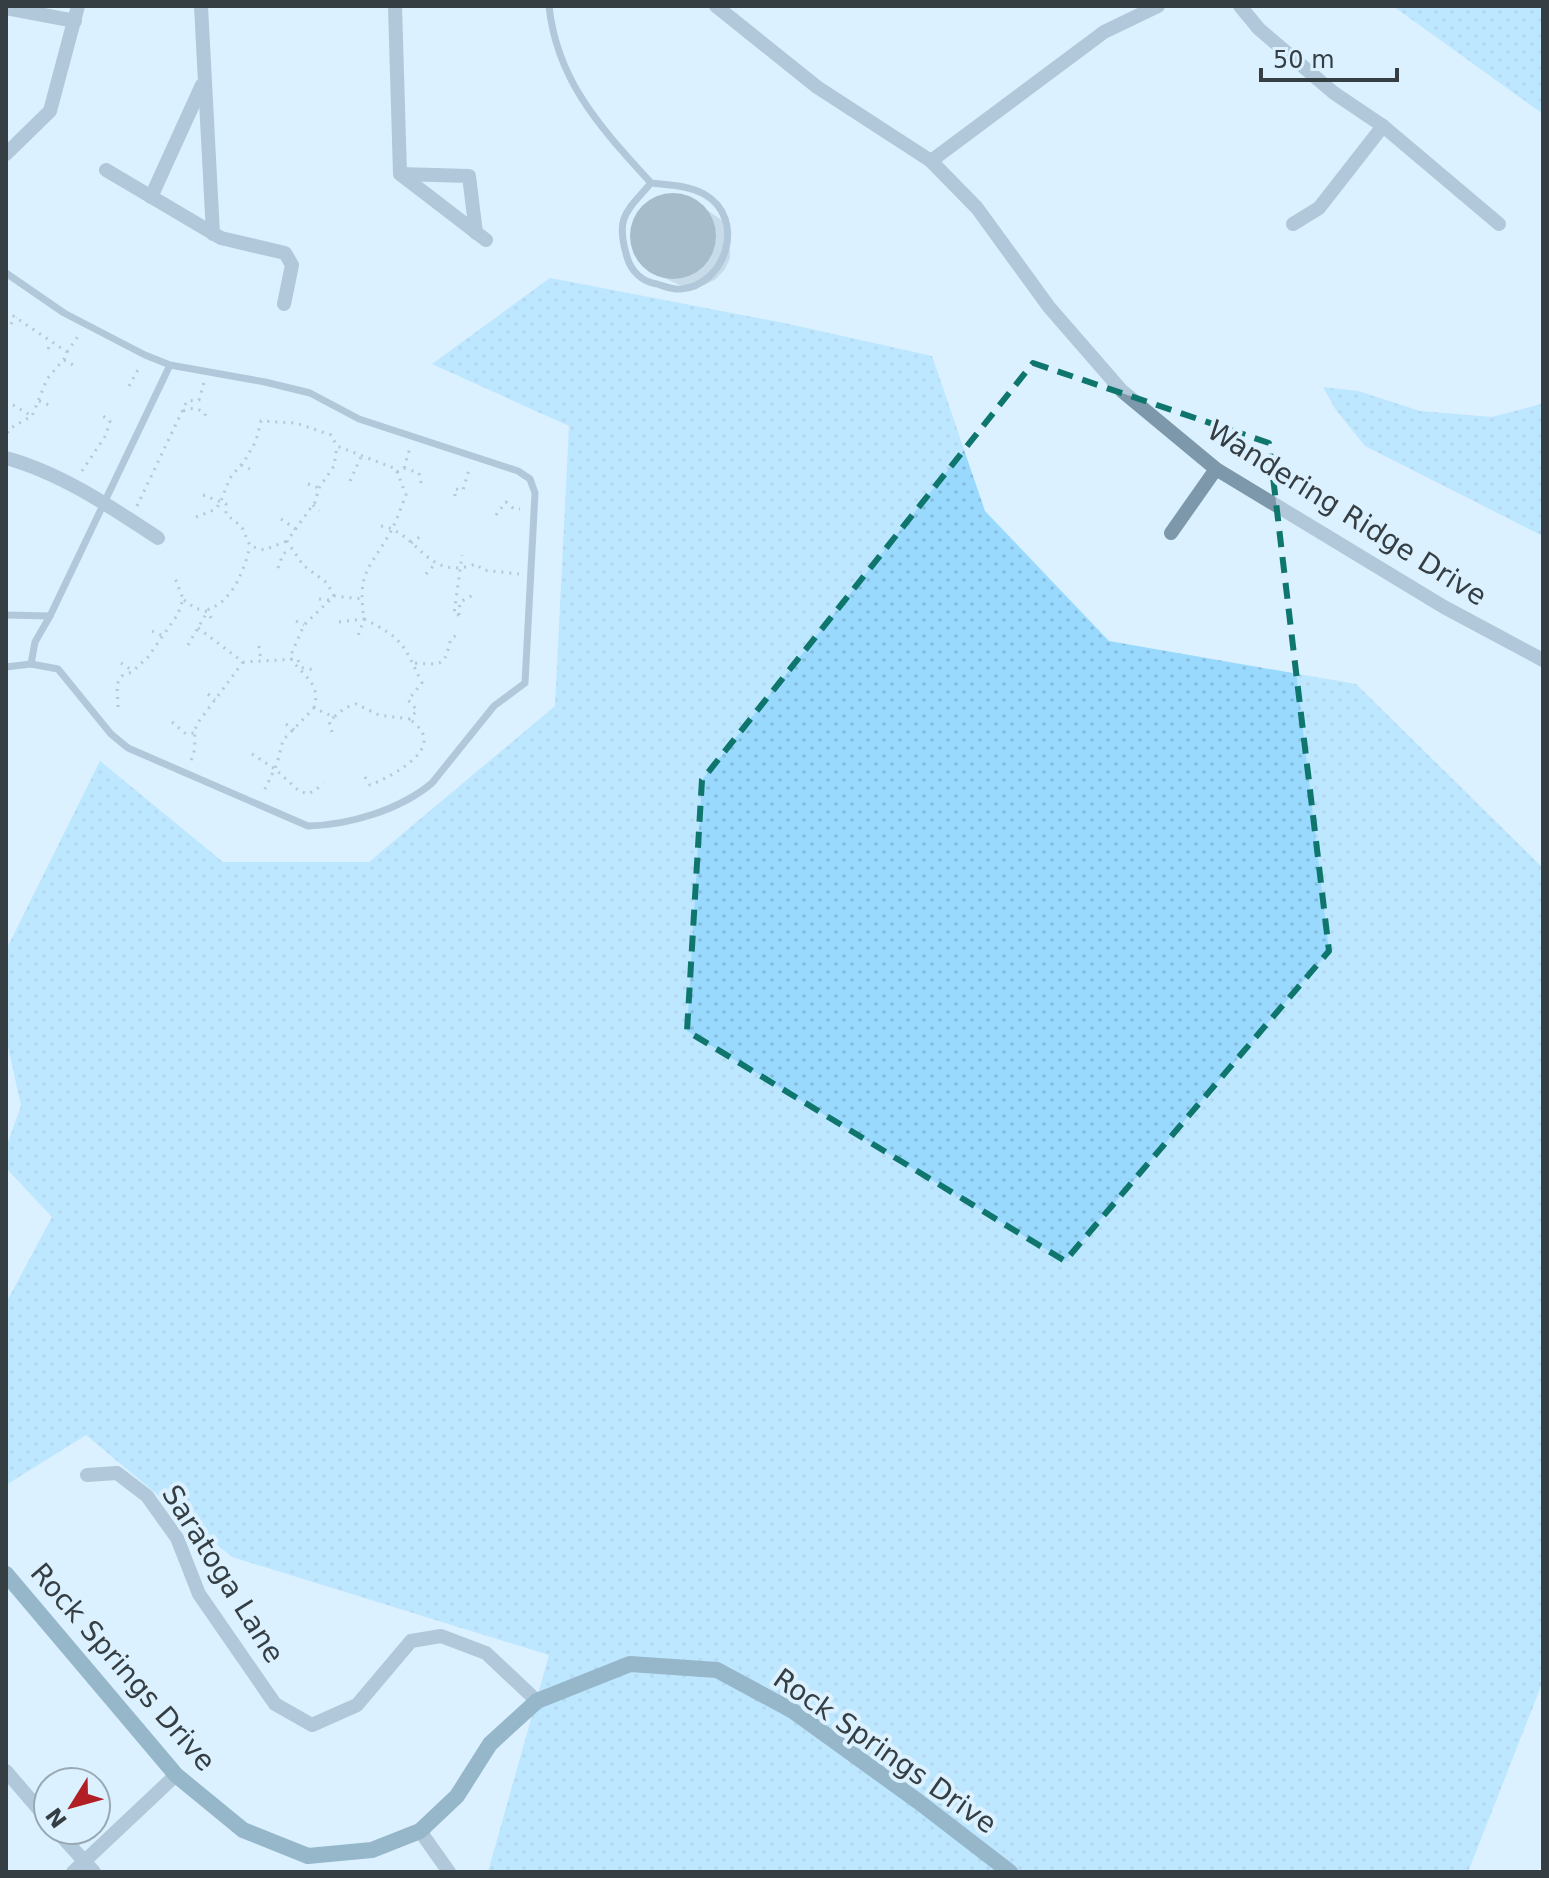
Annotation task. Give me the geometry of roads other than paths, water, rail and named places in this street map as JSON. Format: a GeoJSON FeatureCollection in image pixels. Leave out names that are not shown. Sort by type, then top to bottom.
{"type":"FeatureCollection","features":[{"type":"Feature","properties":{"kind":"street"},"geometry":{"type":"LineString","coordinates":[[6,154],[50,111],[78,6]]}},
{"type":"Feature","properties":{"kind":"street"},"geometry":{"type":"LineString","coordinates":[[201,6],[213,234]]}},
{"type":"Feature","properties":{"kind":"street"},"geometry":{"type":"LineString","coordinates":[[395,6],[400,174]]}},
{"type":"Feature","properties":{"kind":"street","name":"Wandering Ridge Drive"},"geometry":{"type":"LineString","coordinates":[[716,6],[817,87],[931,161],[977,208],[1049,307],[1122,391],[1216,469],[1444,607],[1543,660]]}},
{"type":"Feature","properties":{"kind":"street"},"geometry":{"type":"LineString","coordinates":[[931,161],[1104,32],[1158,6]]}},
{"type":"Feature","properties":{"kind":"street"},"geometry":{"type":"LineString","coordinates":[[1240,6],[1259,29],[1334,93],[1383,126],[1499,224]]}},
{"type":"Feature","properties":{"kind":"street"},"geometry":{"type":"LineString","coordinates":[[6,8],[75,21]]}},
{"type":"Feature","properties":{"kind":"street"},"geometry":{"type":"LineString","coordinates":[[151,197],[203,80]]}},
{"type":"Feature","properties":{"kind":"street"},"geometry":{"type":"LineString","coordinates":[[1293,224],[1319,208],[1383,126]]}},
{"type":"Feature","properties":{"kind":"street"},"geometry":{"type":"LineString","coordinates":[[106,170],[221,238],[285,253],[292,265],[284,304]]}},
{"type":"Feature","properties":{"kind":"street"},"geometry":{"type":"LineString","coordinates":[[400,174],[469,176],[481,236],[400,174]]}},
{"type":"Feature","properties":{"kind":"street"},"geometry":{"type":"LineString","coordinates":[[6,458],[27,464],[104,503],[158,538]]}},
{"type":"Feature","properties":{"kind":"street"},"geometry":{"type":"LineString","coordinates":[[1171,533],[1216,469]]}},
{"type":"Feature","properties":{"kind":"street","name":"Saratoga Lane"},"geometry":{"type":"LineString","coordinates":[[87,1475],[117,1473],[147,1496],[177,1538],[199,1594],[275,1704],[312,1725],[357,1705],[411,1641],[441,1636],[486,1653],[537,1701]]}},
{"type":"Feature","properties":{"kind":"street","name":"Rock Springs Drive"},"geometry":{"type":"LineString","coordinates":[[6,1574],[176,1775],[243,1830],[308,1856],[372,1850],[420,1831],[457,1796],[490,1744],[537,1701],[630,1664],[717,1670],[793,1711],[1010,1872]]}},
{"type":"Feature","properties":{"kind":"street"},"geometry":{"type":"LineString","coordinates":[[6,1771],[32,1801]]}},
{"type":"Feature","properties":{"kind":"street"},"geometry":{"type":"LineString","coordinates":[[67,1846],[84,1869],[176,1775]]}},
{"type":"Feature","properties":{"kind":"street"},"geometry":{"type":"LineString","coordinates":[[420,1831],[449,1872]]}},
{"type":"Feature","properties":{"kind":"lane"},"geometry":{"type":"LineString","coordinates":[[549,6],[561,59],[603,132],[651,183],[687,187],[707,196],[721,211],[729,234],[725,254],[705,281],[680,289],[648,283],[630,268],[621,237],[624,214],[651,183]]}},
{"type":"Feature","properties":{"kind":"lane"},"geometry":{"type":"LineString","coordinates":[[6,273],[64,313],[145,355],[170,365],[310,393],[359,419],[518,471],[530,479],[535,493],[525,683],[494,706],[432,783],[421,792],[362,818],[337,825],[308,826],[128,748],[111,734],[58,669],[31,664],[6,667]]}},
{"type":"Feature","properties":{"kind":"lane"},"geometry":{"type":"LineString","coordinates":[[31,664],[35,642],[170,365]]}},
{"type":"Feature","properties":{"kind":"lane"},"geometry":{"type":"LineString","coordinates":[[6,615],[50,616]]}}]}
